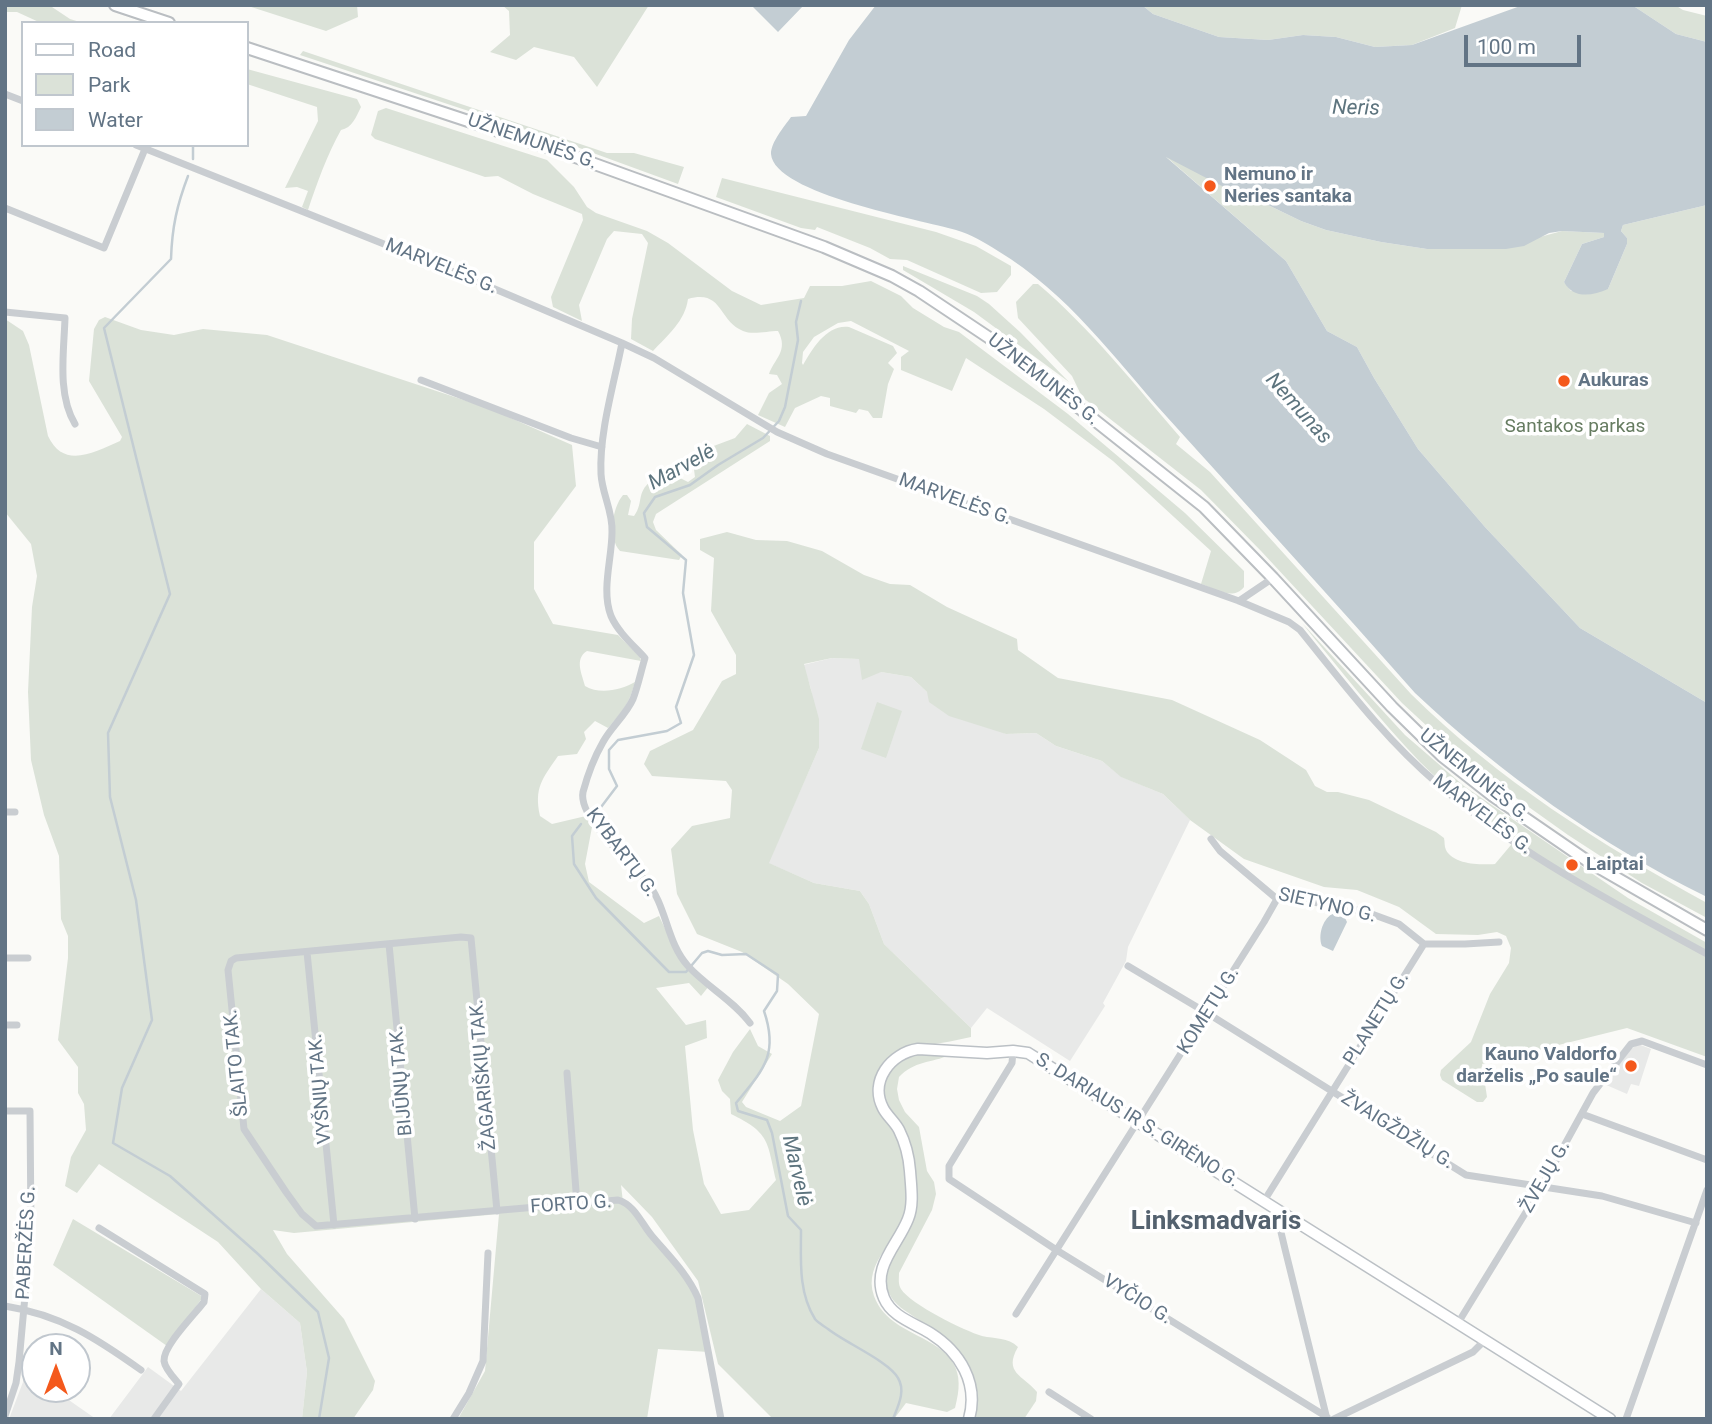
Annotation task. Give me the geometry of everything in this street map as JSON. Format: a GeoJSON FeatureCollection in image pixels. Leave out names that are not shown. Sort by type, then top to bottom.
{"type":"FeatureCollection","features":[{"type":"Feature","properties":{"kind":"main road"},"geometry":{"type":"LineString","coordinates":[[115,5],[163,21]]}},
{"type":"Feature","properties":{"kind":"main road","name":"UŽNEMUNĖS G."},"geometry":{"type":"LineString","coordinates":[[248,48],[525,139],[824,247],[891,276],[927,296],[1000,345],[1204,507],[1391,707],[1442,756],[1493,796],[1589,862],[1707,930]]}},
{"type":"Feature","properties":{"kind":"street","name":"MARVELĖS G."},"geometry":{"type":"LineString","coordinates":[[140,147],[469,278],[622,343],[654,358],[765,426],[827,454],[1239,601],[1289,622],[1300,630],[1375,722],[1458,801],[1569,878],[1707,954]]}},
{"type":"Feature","properties":{"kind":"street"},"geometry":{"type":"LineString","coordinates":[[5,208],[104,248],[145,149]]}},
{"type":"Feature","properties":{"kind":"street"},"geometry":{"type":"LineString","coordinates":[[5,313],[65,318],[64,381],[71,417],[75,424]]}},
{"type":"Feature","properties":{"kind":"street","name":"KYBARTŲ G."},"geometry":{"type":"LineString","coordinates":[[622,343],[602,447],[601,477],[611,511],[612,530],[607,576],[611,615],[617,628],[645,658],[633,700],[602,743],[583,793],[583,805],[605,836],[648,883],[676,947],[690,967],[723,994],[750,1023]]}},
{"type":"Feature","properties":{"kind":"street"},"geometry":{"type":"LineString","coordinates":[[421,380],[571,438],[602,447]]}},
{"type":"Feature","properties":{"kind":"street"},"geometry":{"type":"LineString","coordinates":[[1239,601],[1273,578]]}},
{"type":"Feature","properties":{"kind":"street"},"geometry":{"type":"LineString","coordinates":[[5,812],[15,812]]}},
{"type":"Feature","properties":{"kind":"street","name":"SIETYNO G."},"geometry":{"type":"LineString","coordinates":[[1211,839],[1220,851],[1277,899],[1331,904],[1369,914],[1399,924],[1424,944]]}},
{"type":"Feature","properties":{"kind":"street","name":"KOMETŲ G."},"geometry":{"type":"LineString","coordinates":[[1017,1314],[1277,899]]}},
{"type":"Feature","properties":{"kind":"street","name":"ŽAGARIŠKIŲ TAK."},"geometry":{"type":"LineString","coordinates":[[389,944],[461,937],[471,939],[497,1211]]}},
{"type":"Feature","properties":{"kind":"street"},"geometry":{"type":"LineString","coordinates":[[1424,944],[1499,942]]}},
{"type":"Feature","properties":{"kind":"street"},"geometry":{"type":"LineString","coordinates":[[307,952],[389,944]]}},
{"type":"Feature","properties":{"kind":"street","name":"BIJŪNŲ TAK."},"geometry":{"type":"LineString","coordinates":[[389,944],[415,1219]]}},
{"type":"Feature","properties":{"kind":"street","name":"PLANETŲ G."},"geometry":{"type":"LineString","coordinates":[[1264,1201],[1424,944]]}},
{"type":"Feature","properties":{"kind":"street","name":"ŠLAITO TAK."},"geometry":{"type":"LineString","coordinates":[[307,952],[236,958],[230,961],[228,970],[244,1129],[302,1214],[316,1226]]}},
{"type":"Feature","properties":{"kind":"street","name":"VYŠNIŲ TAK."},"geometry":{"type":"LineString","coordinates":[[307,952],[334,1226]]}},
{"type":"Feature","properties":{"kind":"street"},"geometry":{"type":"LineString","coordinates":[[5,958],[28,958]]}},
{"type":"Feature","properties":{"kind":"street","name":"ŽVAIGŽDŽIŲ G."},"geometry":{"type":"LineString","coordinates":[[1128,966],[1466,1175],[1602,1196],[1696,1223]]}},
{"type":"Feature","properties":{"kind":"street"},"geometry":{"type":"LineString","coordinates":[[5,1025],[17,1025]]}},
{"type":"Feature","properties":{"kind":"street","name":"ŽVEJŲ G."},"geometry":{"type":"LineString","coordinates":[[1458,1323],[1542,1186],[1593,1093],[1631,1044],[1642,1041],[1707,1065]]}},
{"type":"Feature","properties":{"kind":"street","name":"S. DARIAUS IR S. GIRĖNO G."},"geometry":{"type":"LineString","coordinates":[[969,1419],[973,1401],[971,1388],[969,1377],[958,1358],[932,1335],[897,1315],[883,1297],[883,1266],[909,1217],[911,1206],[906,1149],[899,1128],[884,1109],[879,1087],[885,1069],[899,1054],[918,1049],[987,1053],[1013,1051],[1037,1057],[1610,1419]]}},
{"type":"Feature","properties":{"kind":"street","name":"VYČIO G."},"geometry":{"type":"LineString","coordinates":[[1013,1051],[1012,1063],[949,1166],[949,1179],[1058,1251],[1330,1418]]}},
{"type":"Feature","properties":{"kind":"street"},"geometry":{"type":"LineString","coordinates":[[567,1073],[577,1204]]}},
{"type":"Feature","properties":{"kind":"street","name":"PABERŽĖS G."},"geometry":{"type":"LineString","coordinates":[[5,1111],[30,1111],[32,1230],[16,1383],[5,1416]]}},
{"type":"Feature","properties":{"kind":"street"},"geometry":{"type":"LineString","coordinates":[[1582,1114],[1707,1160]]}},
{"type":"Feature","properties":{"kind":"street"},"geometry":{"type":"LineString","coordinates":[[1626,1419],[1707,1190]]}},
{"type":"Feature","properties":{"kind":"street","name":"FORTO G."},"geometry":{"type":"LineString","coordinates":[[316,1226],[618,1200],[627,1204],[684,1273],[698,1298],[721,1419]]}},
{"type":"Feature","properties":{"kind":"street"},"geometry":{"type":"LineString","coordinates":[[1285,1214],[1281,1222],[1282,1238],[1330,1418],[1474,1352],[1485,1340]]}},
{"type":"Feature","properties":{"kind":"street"},"geometry":{"type":"LineString","coordinates":[[99,1228],[202,1290],[206,1297],[168,1348],[165,1366],[179,1384],[154,1419]]}},
{"type":"Feature","properties":{"kind":"street"},"geometry":{"type":"LineString","coordinates":[[453,1419],[483,1362],[488,1253]]}},
{"type":"Feature","properties":{"kind":"street"},"geometry":{"type":"LineString","coordinates":[[5,1306],[54,1317],[97,1339],[141,1370]]}},
{"type":"Feature","properties":{"kind":"street"},"geometry":{"type":"LineString","coordinates":[[1049,1392],[1091,1419]]}},
{"type":"Feature","properties":{"kind":"shaded area"},"geometry":{"type":"Polygon","coordinates":[[[832,658],[859,659],[881,672],[911,677],[927,692],[1006,734],[1036,733],[1056,746],[1102,761],[1122,777],[1163,794],[1190,820],[1128,947],[1126,961],[1103,1003],[1105,1006],[1070,1061],[987,1008],[971,1028],[884,944],[869,904],[860,891],[814,883],[768,863],[819,748],[811,689],[803,665],[832,658]]]}},
{"type":"Feature","properties":{"kind":"shaded area","name":"Kauno Valdorfo darželis „Po saule“"},"geometry":{"type":"Polygon","coordinates":[[[1638,1044],[1651,1049],[1639,1086],[1631,1084],[1627,1094],[1604,1084],[1631,1049],[1638,1044]]]}},
{"type":"Feature","properties":{"kind":"shaded area"},"geometry":{"type":"Polygon","coordinates":[[[261,1289],[300,1323],[307,1372],[302,1419],[109,1419],[148,1367],[181,1391],[261,1289]]]}},
{"type":"Feature","properties":{"kind":"shaded area"},"geometry":{"type":"Polygon","coordinates":[[[21,1387],[21,1403],[73,1403],[96,1419],[9,1419],[21,1387]]]}},
{"type":"Feature","properties":{"kind":"green space"},"geometry":{"type":"Polygon","coordinates":[[[5,5],[49,5],[76,21],[37,21],[17,12],[5,12],[5,5]]]}},
{"type":"Feature","properties":{"kind":"green space"},"geometry":{"type":"Polygon","coordinates":[[[245,5],[357,5],[358,17],[326,31],[245,5]]]}},
{"type":"Feature","properties":{"kind":"green space"},"geometry":{"type":"Polygon","coordinates":[[[502,5],[649,5],[597,87],[574,57],[534,47],[516,60],[490,52],[510,35],[509,11],[502,5]]]}},
{"type":"Feature","properties":{"kind":"green space"},"geometry":{"type":"Polygon","coordinates":[[[1142,5],[1462,5],[1455,28],[1412,45],[1375,47],[1336,37],[1303,35],[1268,40],[1219,37],[1153,14],[1142,5]]]}},
{"type":"Feature","properties":{"kind":"green space"},"geometry":{"type":"Polygon","coordinates":[[[1632,5],[1675,5],[1683,10],[1707,16],[1707,42],[1676,34],[1632,5]]]}},
{"type":"Feature","properties":{"kind":"green space"},"geometry":{"type":"Polygon","coordinates":[[[303,51],[607,153],[634,153],[684,167],[678,184],[574,146],[300,55],[303,51]]]}},
{"type":"Feature","properties":{"kind":"green space"},"geometry":{"type":"Polygon","coordinates":[[[248,69],[357,99],[361,107],[353,122],[341,130],[308,210],[302,207],[308,191],[297,187],[285,188],[318,121],[317,107],[248,84],[248,69]]]}},
{"type":"Feature","properties":{"kind":"green space"},"geometry":{"type":"Polygon","coordinates":[[[386,108],[547,160],[574,187],[587,207],[596,213],[647,231],[668,243],[732,291],[761,305],[804,298],[810,286],[842,286],[871,281],[901,296],[913,308],[944,327],[959,332],[1068,414],[1185,513],[1244,571],[1244,587],[1230,594],[1201,584],[1211,551],[1113,461],[1044,409],[966,358],[952,391],[901,370],[901,357],[909,351],[851,321],[838,323],[814,337],[803,352],[802,363],[803,365],[827,333],[841,327],[849,327],[893,346],[897,353],[888,363],[894,369],[888,384],[882,418],[873,418],[868,411],[859,409],[856,413],[830,406],[830,398],[821,396],[795,408],[785,427],[758,415],[769,393],[782,384],[777,375],[769,374],[781,349],[778,331],[743,331],[729,320],[714,302],[699,297],[688,299],[680,321],[653,351],[631,339],[632,319],[648,243],[642,234],[614,231],[607,239],[579,305],[582,321],[553,307],[551,297],[583,220],[582,214],[498,176],[485,177],[375,139],[371,135],[378,111],[386,108]]]}},
{"type":"Feature","properties":{"kind":"green space","name":"Santakos parkas"},"geometry":{"type":"Polygon","coordinates":[[[1163,154],[1241,196],[1266,204],[1301,221],[1326,230],[1381,242],[1427,249],[1540,237],[1562,231],[1604,233],[1604,237],[1582,244],[1564,282],[1571,291],[1608,289],[1627,244],[1627,238],[1621,231],[1623,225],[1707,205],[1707,703],[1580,628],[1485,527],[1418,449],[1357,347],[1327,331],[1286,261],[1163,154]]]}},
{"type":"Feature","properties":{"kind":"green space"},"geometry":{"type":"Polygon","coordinates":[[[722,178],[936,232],[976,246],[1011,266],[1011,275],[997,292],[981,293],[907,260],[890,259],[817,227],[815,230],[801,228],[716,197],[722,178]]]}},
{"type":"Feature","properties":{"kind":"green space"},"geometry":{"type":"Polygon","coordinates":[[[903,266],[977,296],[989,304],[1069,382],[974,312],[903,270],[903,266]]]}},
{"type":"Feature","properties":{"kind":"green space"},"geometry":{"type":"Polygon","coordinates":[[[1033,284],[1038,284],[1094,338],[1180,437],[1176,444],[1210,472],[1411,694],[1479,754],[1552,809],[1628,858],[1707,903],[1707,918],[1642,883],[1568,835],[1467,763],[1402,703],[1201,490],[1082,397],[1072,376],[1018,318],[1016,302],[1033,284]]]}},
{"type":"Feature","properties":{"kind":"green space"},"geometry":{"type":"Polygon","coordinates":[[[105,317],[141,330],[174,335],[203,329],[267,335],[488,408],[572,445],[576,486],[534,542],[534,589],[553,624],[618,635],[641,661],[587,651],[583,654],[580,667],[585,686],[610,690],[635,682],[631,696],[608,728],[595,721],[584,732],[586,739],[577,754],[558,756],[541,784],[538,806],[540,816],[552,824],[586,816],[592,827],[585,864],[589,882],[644,923],[659,916],[680,959],[709,986],[701,996],[689,983],[656,988],[686,1025],[706,1020],[707,1038],[685,1046],[693,1130],[704,1184],[721,1214],[749,1210],[776,1180],[765,1140],[753,1127],[731,1114],[730,1099],[722,1091],[718,1080],[733,1052],[750,1029],[758,1046],[772,1054],[742,1102],[746,1107],[780,1121],[801,1106],[819,1014],[788,984],[742,952],[697,934],[677,894],[671,849],[692,826],[730,818],[732,790],[726,781],[652,776],[644,764],[650,751],[693,730],[722,681],[736,674],[736,655],[711,611],[714,558],[700,550],[700,539],[727,532],[756,540],[787,541],[822,551],[864,575],[890,584],[910,585],[947,607],[1017,639],[1018,650],[1058,678],[1172,700],[1260,740],[1306,770],[1315,786],[1327,792],[1369,800],[1436,832],[1444,838],[1446,850],[1455,859],[1475,864],[1495,864],[1516,839],[1454,793],[1420,762],[1302,623],[1405,735],[1464,786],[1628,898],[1707,943],[1707,1057],[1627,1028],[1482,1064],[1487,1097],[1483,1102],[1477,1102],[1442,1080],[1440,1075],[1441,1070],[1471,1042],[1490,994],[1509,963],[1511,948],[1506,936],[1497,932],[1478,935],[1436,934],[1399,907],[1357,890],[1324,887],[1244,859],[1190,820],[1163,794],[1121,777],[1102,761],[1056,746],[1036,733],[1006,734],[949,716],[929,702],[927,692],[911,677],[881,672],[862,680],[859,659],[832,658],[804,664],[819,719],[819,748],[769,863],[814,883],[860,891],[869,904],[884,944],[971,1028],[971,1037],[900,1049],[881,1070],[875,1089],[877,1106],[898,1136],[902,1148],[909,1193],[907,1209],[898,1231],[873,1272],[874,1296],[884,1312],[897,1324],[930,1342],[944,1352],[955,1365],[959,1383],[955,1408],[947,1412],[906,1403],[894,1419],[773,1419],[718,1364],[698,1281],[652,1217],[621,1185],[623,1202],[691,1283],[709,1352],[658,1349],[647,1419],[458,1419],[485,1371],[499,1214],[294,1233],[273,1230],[287,1254],[344,1319],[375,1381],[373,1390],[353,1419],[302,1419],[307,1372],[300,1323],[261,1289],[218,1242],[99,1164],[77,1193],[65,1186],[71,1157],[86,1130],[84,1104],[78,1093],[78,1067],[58,1040],[68,958],[68,936],[61,919],[59,856],[44,815],[31,760],[28,692],[32,607],[37,576],[31,544],[5,512],[5,319],[23,331],[29,345],[48,436],[62,453],[80,455],[100,450],[120,441],[122,437],[89,381],[94,329],[99,320],[105,317]]]}},
{"type":"Feature","properties":{"kind":"green space"},"geometry":{"type":"Polygon","coordinates":[[[747,424],[770,436],[770,441],[656,514],[653,522],[656,530],[682,555],[679,560],[620,551],[614,539],[613,523],[616,507],[623,495],[627,495],[631,501],[628,515],[634,516],[642,492],[649,482],[656,477],[680,478],[688,482],[695,477],[693,462],[711,447],[735,438],[747,424]]]}},
{"type":"Feature","properties":{"kind":"green space"},"geometry":{"type":"Polygon","coordinates":[[[877,702],[902,711],[886,758],[861,749],[877,702]]]}},
{"type":"Feature","properties":{"kind":"green space"},"geometry":{"type":"Polygon","coordinates":[[[917,1053],[950,1055],[917,1065],[899,1077],[899,1100],[905,1112],[919,1127],[927,1171],[934,1182],[936,1194],[932,1210],[899,1273],[899,1285],[915,1302],[939,1316],[974,1333],[1006,1340],[1018,1347],[1014,1356],[1014,1368],[1037,1392],[1036,1401],[1024,1419],[975,1419],[976,1384],[972,1371],[955,1348],[897,1304],[886,1284],[888,1266],[910,1225],[912,1202],[908,1145],[886,1102],[884,1081],[897,1063],[917,1053]]]}},
{"type":"Feature","properties":{"kind":"green space"},"geometry":{"type":"Polygon","coordinates":[[[73,1219],[203,1297],[167,1346],[53,1265],[73,1219]]]}},
{"type":"Feature","properties":{"kind":"water"},"geometry":{"type":"Polygon","coordinates":[[[751,5],[804,5],[778,32],[751,5]]]}},
{"type":"Feature","properties":{"kind":"water"},"geometry":{"type":"Polygon","coordinates":[[[876,5],[1142,5],[1153,14],[1219,37],[1268,40],[1303,35],[1336,37],[1375,47],[1412,45],[1523,5],[1632,5],[1676,34],[1707,42],[1707,205],[1623,225],[1621,231],[1627,238],[1627,244],[1608,289],[1596,293],[1578,294],[1564,282],[1582,244],[1604,237],[1604,233],[1549,233],[1524,246],[1506,249],[1427,249],[1381,242],[1326,230],[1301,221],[1266,204],[1241,196],[1166,157],[1286,261],[1327,331],[1357,347],[1418,449],[1485,527],[1580,628],[1707,703],[1707,897],[1629,855],[1554,806],[1482,752],[1415,693],[1089,328],[1023,268],[967,234],[822,193],[796,181],[778,168],[771,154],[778,135],[791,117],[806,116],[849,40],[876,5]]]}},
{"type":"Feature","properties":{"kind":"water"},"geometry":{"type":"Polygon","coordinates":[[[1332,914],[1345,918],[1347,922],[1333,951],[1322,946],[1320,938],[1323,924],[1332,914]]]}},
{"type":"Feature","properties":{"kind":"waterway"},"geometry":{"type":"LineString","coordinates":[[193,147],[193,159]]}},
{"type":"Feature","properties":{"kind":"waterway"},"geometry":{"type":"LineString","coordinates":[[188,176],[176,216],[171,259],[104,328],[170,594],[108,733],[110,797],[136,900],[152,1020],[122,1088],[113,1143],[170,1176],[258,1254],[318,1312],[329,1358],[319,1419]]}},
{"type":"Feature","properties":{"kind":"waterway","name":"Marvelė"},"geometry":{"type":"LineString","coordinates":[[595,815],[617,786],[609,769],[609,750],[618,740],[667,731],[681,723],[676,707],[694,655],[683,593],[686,560],[647,527],[644,513],[655,497],[690,485],[763,438],[779,421],[785,407],[798,340],[796,322],[801,301]]}},
{"type":"Feature","properties":{"kind":"waterway","name":"Marvelė"},"geometry":{"type":"LineString","coordinates":[[581,824],[572,836],[574,864],[596,898],[669,972],[686,972],[702,953],[708,951],[722,955],[746,954],[778,975],[777,991],[764,1011],[770,1039],[769,1051],[761,1071],[736,1103],[738,1111],[767,1120],[772,1133],[788,1216],[801,1230],[803,1287],[815,1319],[886,1365],[898,1378],[900,1398],[893,1419]]}},
{"type":"Feature","properties":{"kind":"place","name":"Nemuno ir Neries santaka"},"geometry":{"type":"Point","coordinates":[1210,186]}},
{"type":"Feature","properties":{"kind":"place","name":"Aukuras"},"geometry":{"type":"Point","coordinates":[1564,381]}},
{"type":"Feature","properties":{"kind":"place","name":"Laiptai"},"geometry":{"type":"Point","coordinates":[1572,865]}},
{"type":"Feature","properties":{"kind":"place","name":"Kauno Valdorfo darželis „Po saule“"},"geometry":{"type":"Point","coordinates":[1631,1066]}},
{"type":"Feature","properties":{"kind":"district","name":"Linksmadvaris"},"geometry":{"type":"Point","coordinates":[1216,1222]}},
{"type":"Feature","properties":{"kind":"water label","name":"Neris"},"geometry":{"type":"Point","coordinates":[1356,109]}},
{"type":"Feature","properties":{"kind":"water label","name":"Nemunas"},"geometry":{"type":"Point","coordinates":[1298,409]}}]}
